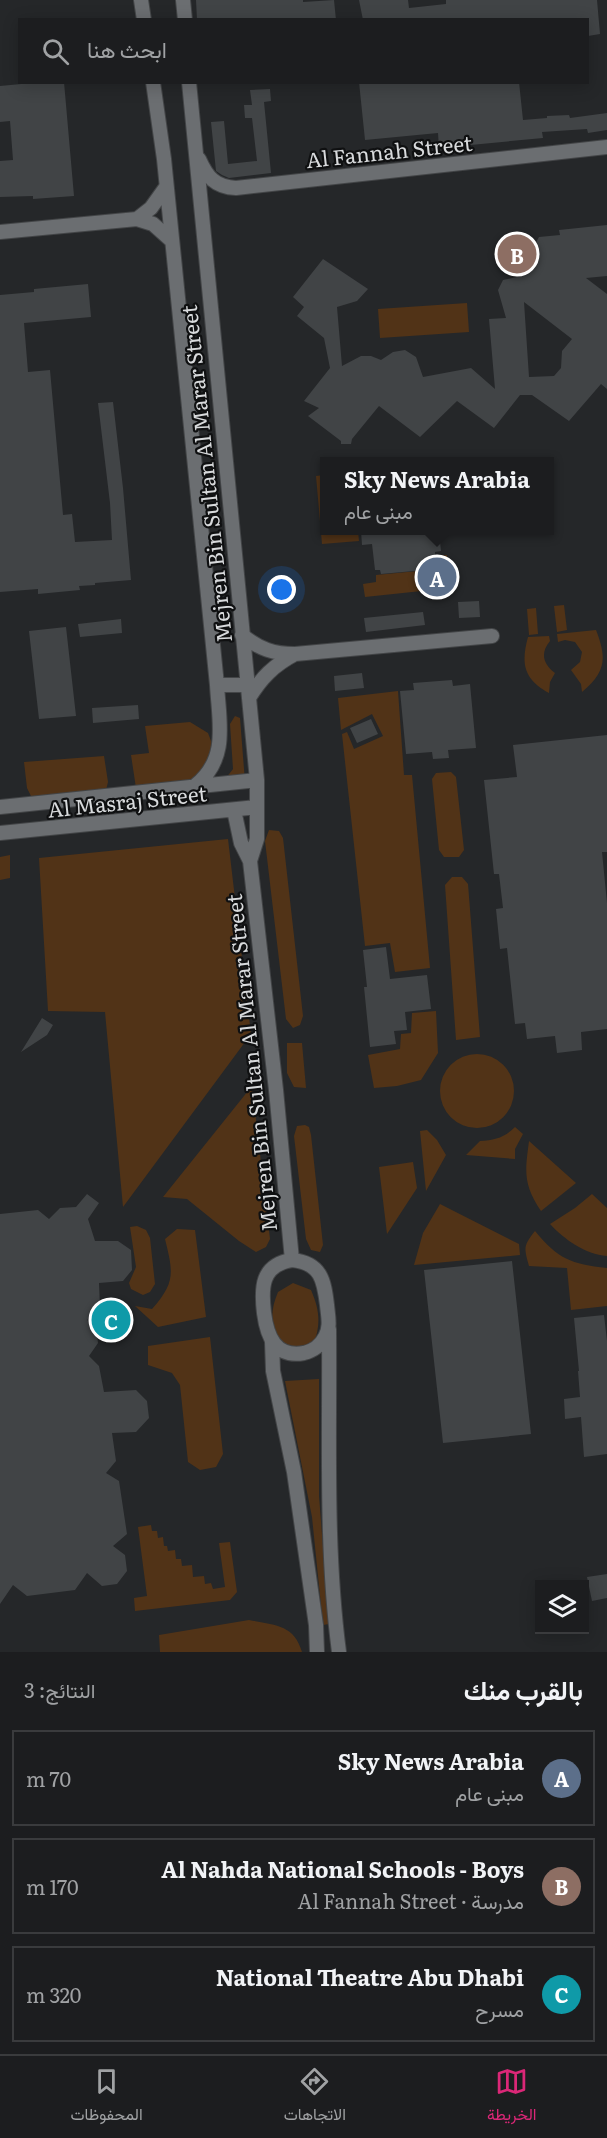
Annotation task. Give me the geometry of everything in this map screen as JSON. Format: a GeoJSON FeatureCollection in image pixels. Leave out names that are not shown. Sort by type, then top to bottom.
{"type":"FeatureCollection","features":[{"type":"Feature","properties":{"kind":"street"},"geometry":{"type":"LineString","coordinates":[[141,0],[144,18]]}},
{"type":"Feature","properties":{"kind":"street"},"geometry":{"type":"LineString","coordinates":[[183,0],[185,18]]}},
{"type":"Feature","properties":{"kind":"street","name":"Mejren Bin Sultan Al Marar Street"},"geometry":{"type":"LineString","coordinates":[[153,84],[172,240],[217,685],[220,745],[215,764],[204,779],[196,785]]}},
{"type":"Feature","properties":{"kind":"street","name":"Mejren Bin Sultan Al Marar Street"},"geometry":{"type":"LineString","coordinates":[[189,84],[256,780],[256,839],[250,861]]}},
{"type":"Feature","properties":{"kind":"street","name":"Al Fannah Street"},"geometry":{"type":"LineString","coordinates":[[195,151],[213,181],[236,188],[607,147]]}},
{"type":"Feature","properties":{"kind":"street"},"geometry":{"type":"LineString","coordinates":[[137,219],[151,208],[166,187]]}},
{"type":"Feature","properties":{"kind":"street"},"geometry":{"type":"LineString","coordinates":[[0,232],[137,219],[153,224],[172,240]]}},
{"type":"Feature","properties":{"kind":"street"},"geometry":{"type":"LineString","coordinates":[[243,635],[261,648],[272,652],[295,654],[492,636]]}},
{"type":"Feature","properties":{"kind":"street"},"geometry":{"type":"LineString","coordinates":[[217,685],[248,691],[273,668],[295,654]]}},
{"type":"Feature","properties":{"kind":"street","name":"Al Masraj Street"},"geometry":{"type":"LineString","coordinates":[[0,807],[256,780]]}},
{"type":"Feature","properties":{"kind":"street"},"geometry":{"type":"LineString","coordinates":[[93,797],[86,814],[94,824]]}},
{"type":"Feature","properties":{"kind":"street","name":"Al Masraj Street"},"geometry":{"type":"LineString","coordinates":[[0,833],[257,807]]}},
{"type":"Feature","properties":{"kind":"street","name":"Mejren Bin Sultan Al Marar Street"},"geometry":{"type":"LineString","coordinates":[[234,810],[241,843],[250,861],[276,1090],[292,1260]]}},
{"type":"Feature","properties":{"kind":"street"},"geometry":{"type":"LineString","coordinates":[[317,1652],[316,1625],[294,1472],[273,1371],[272,1342],[267,1332],[262,1293],[263,1283],[273,1268],[292,1260],[308,1264],[324,1282],[329,1329],[330,1536],[339,1652]]}},
{"type":"Feature","properties":{"kind":"street"},"geometry":{"type":"LineString","coordinates":[[272,1342],[287,1352],[302,1353],[316,1348],[329,1329]]}},
{"type":"Feature","properties":{"kind":"shaded area"},"geometry":{"type":"Polygon","coordinates":[[[467,303],[469,332],[380,338],[378,309],[467,303]]]}},
{"type":"Feature","properties":{"kind":"shaded area"},"geometry":{"type":"Polygon","coordinates":[[[316,476],[320,476],[320,521],[316,476]]]}},
{"type":"Feature","properties":{"kind":"shaded area"},"geometry":{"type":"Polygon","coordinates":[[[321,535],[358,535],[359,541],[322,544],[321,535]]]}},
{"type":"Feature","properties":{"kind":"shaded area"},"geometry":{"type":"Polygon","coordinates":[[[447,555],[450,588],[365,597],[363,584],[376,582],[376,575],[439,569],[438,556],[447,555]]]}},
{"type":"Feature","properties":{"kind":"shaded area"},"geometry":{"type":"Polygon","coordinates":[[[564,605],[567,630],[557,632],[554,606],[564,605]]]}},
{"type":"Feature","properties":{"kind":"shaded area"},"geometry":{"type":"Polygon","coordinates":[[[536,608],[538,634],[529,635],[527,609],[536,608]]]}},
{"type":"Feature","properties":{"kind":"shaded area"},"geometry":{"type":"Polygon","coordinates":[[[596,630],[602,649],[602,664],[596,678],[582,692],[581,684],[571,670],[580,662],[582,652],[575,642],[565,640],[558,642],[557,634],[596,630]]]}},
{"type":"Feature","properties":{"kind":"shaded area"},"geometry":{"type":"Polygon","coordinates":[[[549,636],[550,641],[544,658],[555,673],[550,682],[549,693],[540,688],[529,676],[526,670],[525,655],[528,637],[549,636]]]}},
{"type":"Feature","properties":{"kind":"shaded area"},"geometry":{"type":"Polygon","coordinates":[[[398,691],[404,775],[412,775],[430,968],[395,972],[390,943],[365,946],[342,734],[347,732],[354,749],[383,736],[372,714],[341,730],[338,698],[398,691]]]}},
{"type":"Feature","properties":{"kind":"shaded area"},"geometry":{"type":"Polygon","coordinates":[[[235,716],[240,718],[245,782],[226,778],[233,769],[230,724],[235,716]]]}},
{"type":"Feature","properties":{"kind":"shaded area"},"geometry":{"type":"Polygon","coordinates":[[[190,722],[208,733],[217,757],[207,780],[136,788],[131,755],[149,753],[145,726],[190,722]]]}},
{"type":"Feature","properties":{"kind":"shaded area"},"geometry":{"type":"Polygon","coordinates":[[[104,756],[108,782],[106,790],[33,800],[27,788],[24,762],[104,756]]]}},
{"type":"Feature","properties":{"kind":"shaded area"},"geometry":{"type":"Polygon","coordinates":[[[451,772],[456,777],[464,850],[459,857],[444,857],[439,850],[432,779],[436,773],[451,772]]]}},
{"type":"Feature","properties":{"kind":"shaded area"},"geometry":{"type":"Polygon","coordinates":[[[269,830],[279,831],[283,838],[303,1016],[300,1025],[293,1028],[286,1019],[265,841],[269,830]]]}},
{"type":"Feature","properties":{"kind":"shaded area"},"geometry":{"type":"Polygon","coordinates":[[[228,839],[251,1034],[123,1207],[105,1012],[48,1011],[39,858],[228,839]]]}},
{"type":"Feature","properties":{"kind":"shaded area"},"geometry":{"type":"Polygon","coordinates":[[[10,855],[10,878],[0,880],[0,857],[10,855]]]}},
{"type":"Feature","properties":{"kind":"shaded area"},"geometry":{"type":"Polygon","coordinates":[[[452,877],[462,877],[468,884],[480,1037],[456,1040],[445,885],[452,877]]]}},
{"type":"Feature","properties":{"kind":"shaded area"},"geometry":{"type":"Polygon","coordinates":[[[436,1011],[438,1053],[421,1080],[397,1086],[374,1088],[368,1055],[400,1049],[401,1034],[411,1033],[412,1013],[436,1011]]]}},
{"type":"Feature","properties":{"kind":"shaded area"},"geometry":{"type":"Polygon","coordinates":[[[287,1043],[302,1043],[306,1088],[294,1087],[287,1073],[287,1043]]]}},
{"type":"Feature","properties":{"kind":"shaded area"},"geometry":{"type":"Polygon","coordinates":[[[484,1054],[504,1064],[512,1077],[514,1091],[512,1105],[504,1118],[491,1126],[470,1128],[450,1118],[442,1105],[440,1084],[450,1064],[463,1056],[484,1054]]]}},
{"type":"Feature","properties":{"kind":"shaded area"},"geometry":{"type":"Polygon","coordinates":[[[252,1086],[270,1239],[266,1247],[256,1252],[187,1199],[163,1197],[252,1086]]]}},
{"type":"Feature","properties":{"kind":"shaded area"},"geometry":{"type":"Polygon","coordinates":[[[297,1126],[309,1127],[311,1135],[323,1245],[320,1252],[311,1250],[306,1239],[294,1136],[297,1126]]]}},
{"type":"Feature","properties":{"kind":"shaded area"},"geometry":{"type":"Polygon","coordinates":[[[515,1127],[523,1134],[515,1149],[515,1159],[466,1155],[480,1141],[499,1138],[515,1127]]]}},
{"type":"Feature","properties":{"kind":"shaded area"},"geometry":{"type":"Polygon","coordinates":[[[427,1130],[437,1140],[446,1155],[426,1191],[420,1131],[427,1130]]]}},
{"type":"Feature","properties":{"kind":"shaded area"},"geometry":{"type":"Polygon","coordinates":[[[529,1141],[576,1183],[541,1211],[528,1185],[529,1141]]]}},
{"type":"Feature","properties":{"kind":"shaded area"},"geometry":{"type":"Polygon","coordinates":[[[413,1162],[417,1188],[387,1234],[379,1167],[413,1162]]]}},
{"type":"Feature","properties":{"kind":"shaded area"},"geometry":{"type":"Polygon","coordinates":[[[592,1194],[607,1208],[607,1256],[576,1245],[550,1224],[592,1194]]]}},
{"type":"Feature","properties":{"kind":"shaded area"},"geometry":{"type":"Polygon","coordinates":[[[440,1204],[519,1244],[520,1255],[414,1265],[423,1233],[440,1204]]]}},
{"type":"Feature","properties":{"kind":"shaded area"},"geometry":{"type":"Polygon","coordinates":[[[137,1226],[146,1230],[150,1238],[155,1284],[150,1292],[143,1295],[131,1289],[129,1283],[136,1267],[130,1227],[137,1226]]]}},
{"type":"Feature","properties":{"kind":"shaded area"},"geometry":{"type":"Polygon","coordinates":[[[177,1229],[195,1230],[206,1317],[158,1327],[135,1306],[152,1309],[169,1284],[171,1269],[165,1239],[177,1229]]]}},
{"type":"Feature","properties":{"kind":"shaded area"},"geometry":{"type":"Polygon","coordinates":[[[535,1231],[558,1254],[574,1262],[607,1268],[607,1306],[571,1310],[567,1268],[529,1266],[526,1247],[535,1231]]]}},
{"type":"Feature","properties":{"kind":"shaded area"},"geometry":{"type":"Polygon","coordinates":[[[293,1283],[311,1290],[318,1311],[318,1325],[313,1346],[285,1350],[276,1336],[272,1315],[278,1292],[293,1283]]]}},
{"type":"Feature","properties":{"kind":"shaded area"},"geometry":{"type":"Polygon","coordinates":[[[210,1337],[223,1454],[216,1467],[200,1470],[188,1462],[180,1385],[172,1373],[148,1365],[148,1346],[210,1337]]]}},
{"type":"Feature","properties":{"kind":"shaded area"},"geometry":{"type":"Polygon","coordinates":[[[319,1379],[319,1496],[329,1624],[323,1625],[312,1517],[285,1381],[319,1379]]]}},
{"type":"Feature","properties":{"kind":"shaded area"},"geometry":{"type":"Polygon","coordinates":[[[151,1525],[152,1531],[157,1531],[158,1538],[163,1537],[164,1546],[167,1546],[168,1551],[175,1550],[176,1559],[181,1559],[182,1566],[192,1565],[193,1577],[204,1576],[205,1584],[211,1583],[213,1589],[225,1587],[219,1543],[230,1542],[237,1592],[230,1600],[135,1611],[134,1598],[147,1596],[138,1527],[151,1525]]]}},
{"type":"Feature","properties":{"kind":"shaded area"},"geometry":{"type":"Polygon","coordinates":[[[249,1620],[282,1627],[294,1636],[302,1652],[160,1652],[159,1635],[249,1620]]]}},
{"type":"Feature","properties":{"kind":"building"},"geometry":{"type":"Polygon","coordinates":[[[196,0],[303,0],[303,2],[334,0],[336,18],[197,18],[196,0]]]}},
{"type":"Feature","properties":{"kind":"building"},"geometry":{"type":"Polygon","coordinates":[[[359,0],[408,0],[409,8],[446,4],[446,0],[597,0],[600,34],[589,36],[589,18],[363,18],[359,0]]]}},
{"type":"Feature","properties":{"kind":"building"},"geometry":{"type":"Polygon","coordinates":[[[64,84],[74,196],[33,199],[33,196],[0,197],[0,161],[13,160],[10,121],[0,122],[0,86],[64,84]]]}},
{"type":"Feature","properties":{"kind":"building"},"geometry":{"type":"Polygon","coordinates":[[[359,84],[519,84],[523,120],[547,118],[547,116],[569,115],[570,118],[607,113],[607,130],[588,133],[587,129],[542,132],[543,138],[439,148],[438,133],[365,140],[359,84]]]}},
{"type":"Feature","properties":{"kind":"building"},"geometry":{"type":"Polygon","coordinates":[[[270,89],[271,101],[264,102],[271,173],[229,178],[222,175],[216,171],[211,122],[224,121],[228,164],[257,161],[252,118],[245,118],[244,105],[252,105],[250,90],[270,89]]]}},
{"type":"Feature","properties":{"kind":"building"},"geometry":{"type":"Polygon","coordinates":[[[607,225],[607,276],[586,278],[607,294],[607,389],[601,384],[569,421],[532,395],[520,395],[494,428],[457,401],[420,437],[379,406],[352,439],[351,444],[341,444],[341,441],[308,416],[319,408],[304,401],[330,368],[324,338],[297,316],[304,307],[293,297],[323,259],[368,289],[357,301],[337,307],[342,366],[361,356],[371,356],[381,360],[393,352],[405,350],[416,357],[423,377],[471,368],[495,389],[489,319],[506,318],[498,290],[503,280],[526,275],[535,260],[534,246],[539,237],[560,235],[559,230],[607,225]],[[524,302],[529,377],[554,376],[561,368],[562,351],[572,339],[524,302]]]}},
{"type":"Feature","properties":{"kind":"building"},"geometry":{"type":"Polygon","coordinates":[[[88,284],[91,317],[24,323],[28,372],[50,370],[63,515],[72,514],[75,542],[112,540],[98,403],[113,402],[131,580],[95,583],[95,585],[79,586],[80,590],[38,594],[38,589],[0,592],[0,295],[88,284]]]}},
{"type":"Feature","properties":{"kind":"building"},"geometry":{"type":"Polygon","coordinates":[[[361,535],[439,535],[441,551],[435,552],[436,569],[381,574],[380,570],[375,570],[372,544],[362,545],[361,535]]]}},
{"type":"Feature","properties":{"kind":"building"},"geometry":{"type":"Polygon","coordinates":[[[479,601],[480,617],[459,618],[458,602],[479,601]]]}},
{"type":"Feature","properties":{"kind":"building"},"geometry":{"type":"Polygon","coordinates":[[[423,612],[425,625],[366,632],[364,618],[423,612]]]}},
{"type":"Feature","properties":{"kind":"building"},"geometry":{"type":"Polygon","coordinates":[[[121,619],[122,633],[80,637],[78,624],[121,619]]]}},
{"type":"Feature","properties":{"kind":"building"},"geometry":{"type":"Polygon","coordinates":[[[66,627],[76,716],[39,719],[29,631],[66,627]]]}},
{"type":"Feature","properties":{"kind":"building"},"geometry":{"type":"Polygon","coordinates":[[[362,673],[364,688],[335,691],[334,676],[362,673]]]}},
{"type":"Feature","properties":{"kind":"building"},"geometry":{"type":"Polygon","coordinates":[[[452,680],[453,686],[470,684],[476,748],[448,750],[449,758],[433,759],[432,752],[406,754],[400,691],[414,690],[413,683],[452,680]]]}},
{"type":"Feature","properties":{"kind":"building"},"geometry":{"type":"Polygon","coordinates":[[[138,705],[139,719],[93,723],[92,708],[138,705]]]}},
{"type":"Feature","properties":{"kind":"building"},"geometry":{"type":"Polygon","coordinates":[[[371,719],[378,734],[357,743],[350,728],[371,719]]]}},
{"type":"Feature","properties":{"kind":"building"},"geometry":{"type":"Polygon","coordinates":[[[607,735],[607,852],[602,852],[607,903],[607,1029],[581,1032],[582,1050],[557,1053],[555,1036],[527,1039],[525,1023],[515,1024],[507,948],[500,949],[496,909],[503,908],[499,874],[494,874],[484,780],[517,777],[513,745],[607,735]]]}},
{"type":"Feature","properties":{"kind":"building"},"geometry":{"type":"Polygon","coordinates":[[[386,947],[390,979],[427,975],[431,1009],[405,1012],[407,1030],[394,1031],[396,1044],[370,1047],[363,950],[386,947]]]}},
{"type":"Feature","properties":{"kind":"building"},"geometry":{"type":"Polygon","coordinates":[[[42,1018],[53,1025],[47,1035],[21,1052],[42,1018]]]}},
{"type":"Feature","properties":{"kind":"building"},"geometry":{"type":"Polygon","coordinates":[[[87,1194],[99,1203],[88,1219],[95,1241],[118,1241],[131,1250],[132,1270],[123,1281],[99,1283],[100,1308],[87,1320],[96,1326],[98,1343],[89,1356],[99,1366],[104,1392],[136,1390],[147,1401],[149,1418],[136,1432],[112,1433],[116,1461],[106,1473],[119,1481],[127,1534],[113,1546],[125,1555],[127,1571],[117,1584],[102,1586],[87,1573],[75,1590],[27,1596],[13,1585],[0,1604],[0,1214],[38,1210],[49,1219],[60,1208],[76,1207],[87,1194]]]}},
{"type":"Feature","properties":{"kind":"building"},"geometry":{"type":"Polygon","coordinates":[[[512,1261],[531,1434],[443,1443],[424,1270],[512,1261]]]}},
{"type":"Feature","properties":{"kind":"building"},"geometry":{"type":"Polygon","coordinates":[[[604,1315],[607,1341],[607,1454],[584,1457],[581,1417],[565,1419],[564,1399],[580,1397],[574,1318],[604,1315]]]}},
{"type":"Feature","properties":{"kind":"building"},"geometry":{"type":"Polygon","coordinates":[[[607,1574],[607,1598],[592,1601],[587,1577],[607,1574]]]}},
{"type":"Feature","properties":{"kind":"place","name":"Al Nahda National Schools - Boys"},"geometry":{"type":"Point","coordinates":[517,254]}},
{"type":"Feature","properties":{"kind":"place","name":"Sky News Arabia"},"geometry":{"type":"Point","coordinates":[437,577]}},
{"type":"Feature","properties":{"kind":"place","name":"National Theatre Abu Dhabi"},"geometry":{"type":"Point","coordinates":[111,1320]}}]}
